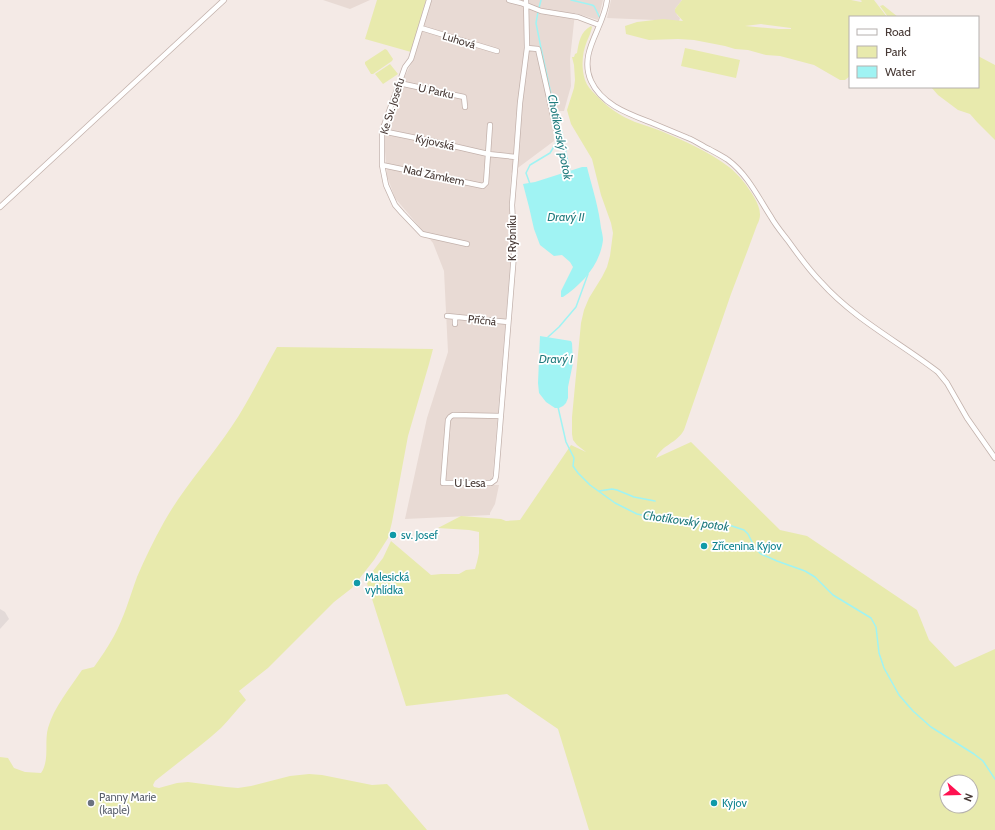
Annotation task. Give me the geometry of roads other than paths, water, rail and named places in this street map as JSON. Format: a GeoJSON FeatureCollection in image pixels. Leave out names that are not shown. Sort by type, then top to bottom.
{"type":"FeatureCollection","features":[{"type":"Feature","properties":{"kind":"street"},"geometry":{"type":"LineString","coordinates":[[0,207],[224,0]]}},
{"type":"Feature","properties":{"kind":"street","name":"Ke Sv. Josefu"},"geometry":{"type":"LineString","coordinates":[[429,0],[411,58],[405,67],[382,131],[382,165],[386,185],[395,205],[422,234],[467,244]]}},
{"type":"Feature","properties":{"kind":"street"},"geometry":{"type":"LineString","coordinates":[[509,0],[526,2],[542,11],[574,16],[600,25]]}},
{"type":"Feature","properties":{"kind":"street"},"geometry":{"type":"LineString","coordinates":[[607,0],[600,25],[590,46],[587,59],[591,80],[600,94],[624,112],[690,139],[727,159],[739,169],[752,184],[772,219],[806,264],[834,296],[850,311],[938,372],[947,383],[995,458]]}},
{"type":"Feature","properties":{"kind":"street","name":"K Rybníku"},"geometry":{"type":"LineString","coordinates":[[501,416],[514,244],[512,205],[520,103],[527,48],[526,2]]}},
{"type":"Feature","properties":{"kind":"street","name":"Luhová"},"geometry":{"type":"LineString","coordinates":[[421,28],[497,51]]}},
{"type":"Feature","properties":{"kind":"street"},"geometry":{"type":"LineString","coordinates":[[527,48],[538,48],[556,129]]}},
{"type":"Feature","properties":{"kind":"street","name":"U Parku"},"geometry":{"type":"LineString","coordinates":[[399,83],[464,97],[465,107]]}},
{"type":"Feature","properties":{"kind":"street"},"geometry":{"type":"LineString","coordinates":[[488,154],[490,124]]}},
{"type":"Feature","properties":{"kind":"street","name":"Kyjovská"},"geometry":{"type":"LineString","coordinates":[[382,131],[488,154],[516,157]]}},
{"type":"Feature","properties":{"kind":"street","name":"Nad Zámkem"},"geometry":{"type":"LineString","coordinates":[[382,165],[483,186],[485,184],[488,154]]}},
{"type":"Feature","properties":{"kind":"street","name":"Příčná"},"geometry":{"type":"LineString","coordinates":[[447,316],[508,322]]}},
{"type":"Feature","properties":{"kind":"street","name":"Příčná"},"geometry":{"type":"LineString","coordinates":[[455,317],[455,324]]}},
{"type":"Feature","properties":{"kind":"street","name":"U Lesa"},"geometry":{"type":"LineString","coordinates":[[454,415],[501,416],[495,480],[491,483],[443,483],[448,420],[450,417],[454,415]]}},
{"type":"Feature","properties":{"kind":"water","name":"Dravý II"},"geometry":{"type":"Polygon","coordinates":[[[582,167],[587,167],[597,207],[603,240],[598,258],[589,273],[570,292],[561,297],[561,291],[573,267],[562,255],[554,256],[540,245],[534,229],[523,184],[535,182],[582,167]]]}},
{"type":"Feature","properties":{"kind":"water","name":"Dravý I"},"geometry":{"type":"Polygon","coordinates":[[[540,336],[571,341],[572,343],[573,363],[568,387],[568,398],[566,403],[559,408],[555,408],[546,402],[539,393],[540,336]]]}},
{"type":"Feature","properties":{"kind":"waterway","name":"Chotíkovský potok"},"geometry":{"type":"LineString","coordinates":[[539,8],[541,0]]}},
{"type":"Feature","properties":{"kind":"waterway"},"geometry":{"type":"LineString","coordinates":[[571,0],[594,6],[600,18]]}},
{"type":"Feature","properties":{"kind":"waterway","name":"Chotíkovský potok"},"geometry":{"type":"LineString","coordinates":[[538,12],[536,23],[570,172]]}},
{"type":"Feature","properties":{"kind":"waterway"},"geometry":{"type":"LineString","coordinates":[[530,184],[526,173],[530,165],[550,153],[558,140],[561,131]]}},
{"type":"Feature","properties":{"kind":"waterway","name":"Chotíkovský potok"},"geometry":{"type":"LineString","coordinates":[[548,337],[559,327],[576,307],[588,274]]}},
{"type":"Feature","properties":{"kind":"waterway","name":"Chotíkovský potok"},"geometry":{"type":"LineString","coordinates":[[558,407],[566,442],[574,458],[573,466],[590,485],[615,503],[637,514],[674,522],[713,523],[732,526],[744,530],[748,534],[755,548],[761,554],[805,571],[815,577],[833,595],[871,618],[876,627],[879,653],[884,668],[899,695],[913,711],[931,727],[983,761],[995,779]]}},
{"type":"Feature","properties":{"kind":"waterway"},"geometry":{"type":"LineString","coordinates":[[599,491],[612,489],[634,497],[655,501]]}},
{"type":"Feature","properties":{"kind":"place","name":"sv. Josef"},"geometry":{"type":"Point","coordinates":[393,535]}},
{"type":"Feature","properties":{"kind":"place","name":"Zřícenina Kyjov"},"geometry":{"type":"Point","coordinates":[704,546]}},
{"type":"Feature","properties":{"kind":"place","name":"Malesická vyhlídka"},"geometry":{"type":"Point","coordinates":[357,583]}},
{"type":"Feature","properties":{"kind":"place","name":"Panny Marie (kaple)"},"geometry":{"type":"Point","coordinates":[91,803]}},
{"type":"Feature","properties":{"kind":"place","name":"Kyjov"},"geometry":{"type":"Point","coordinates":[714,803]}}]}
